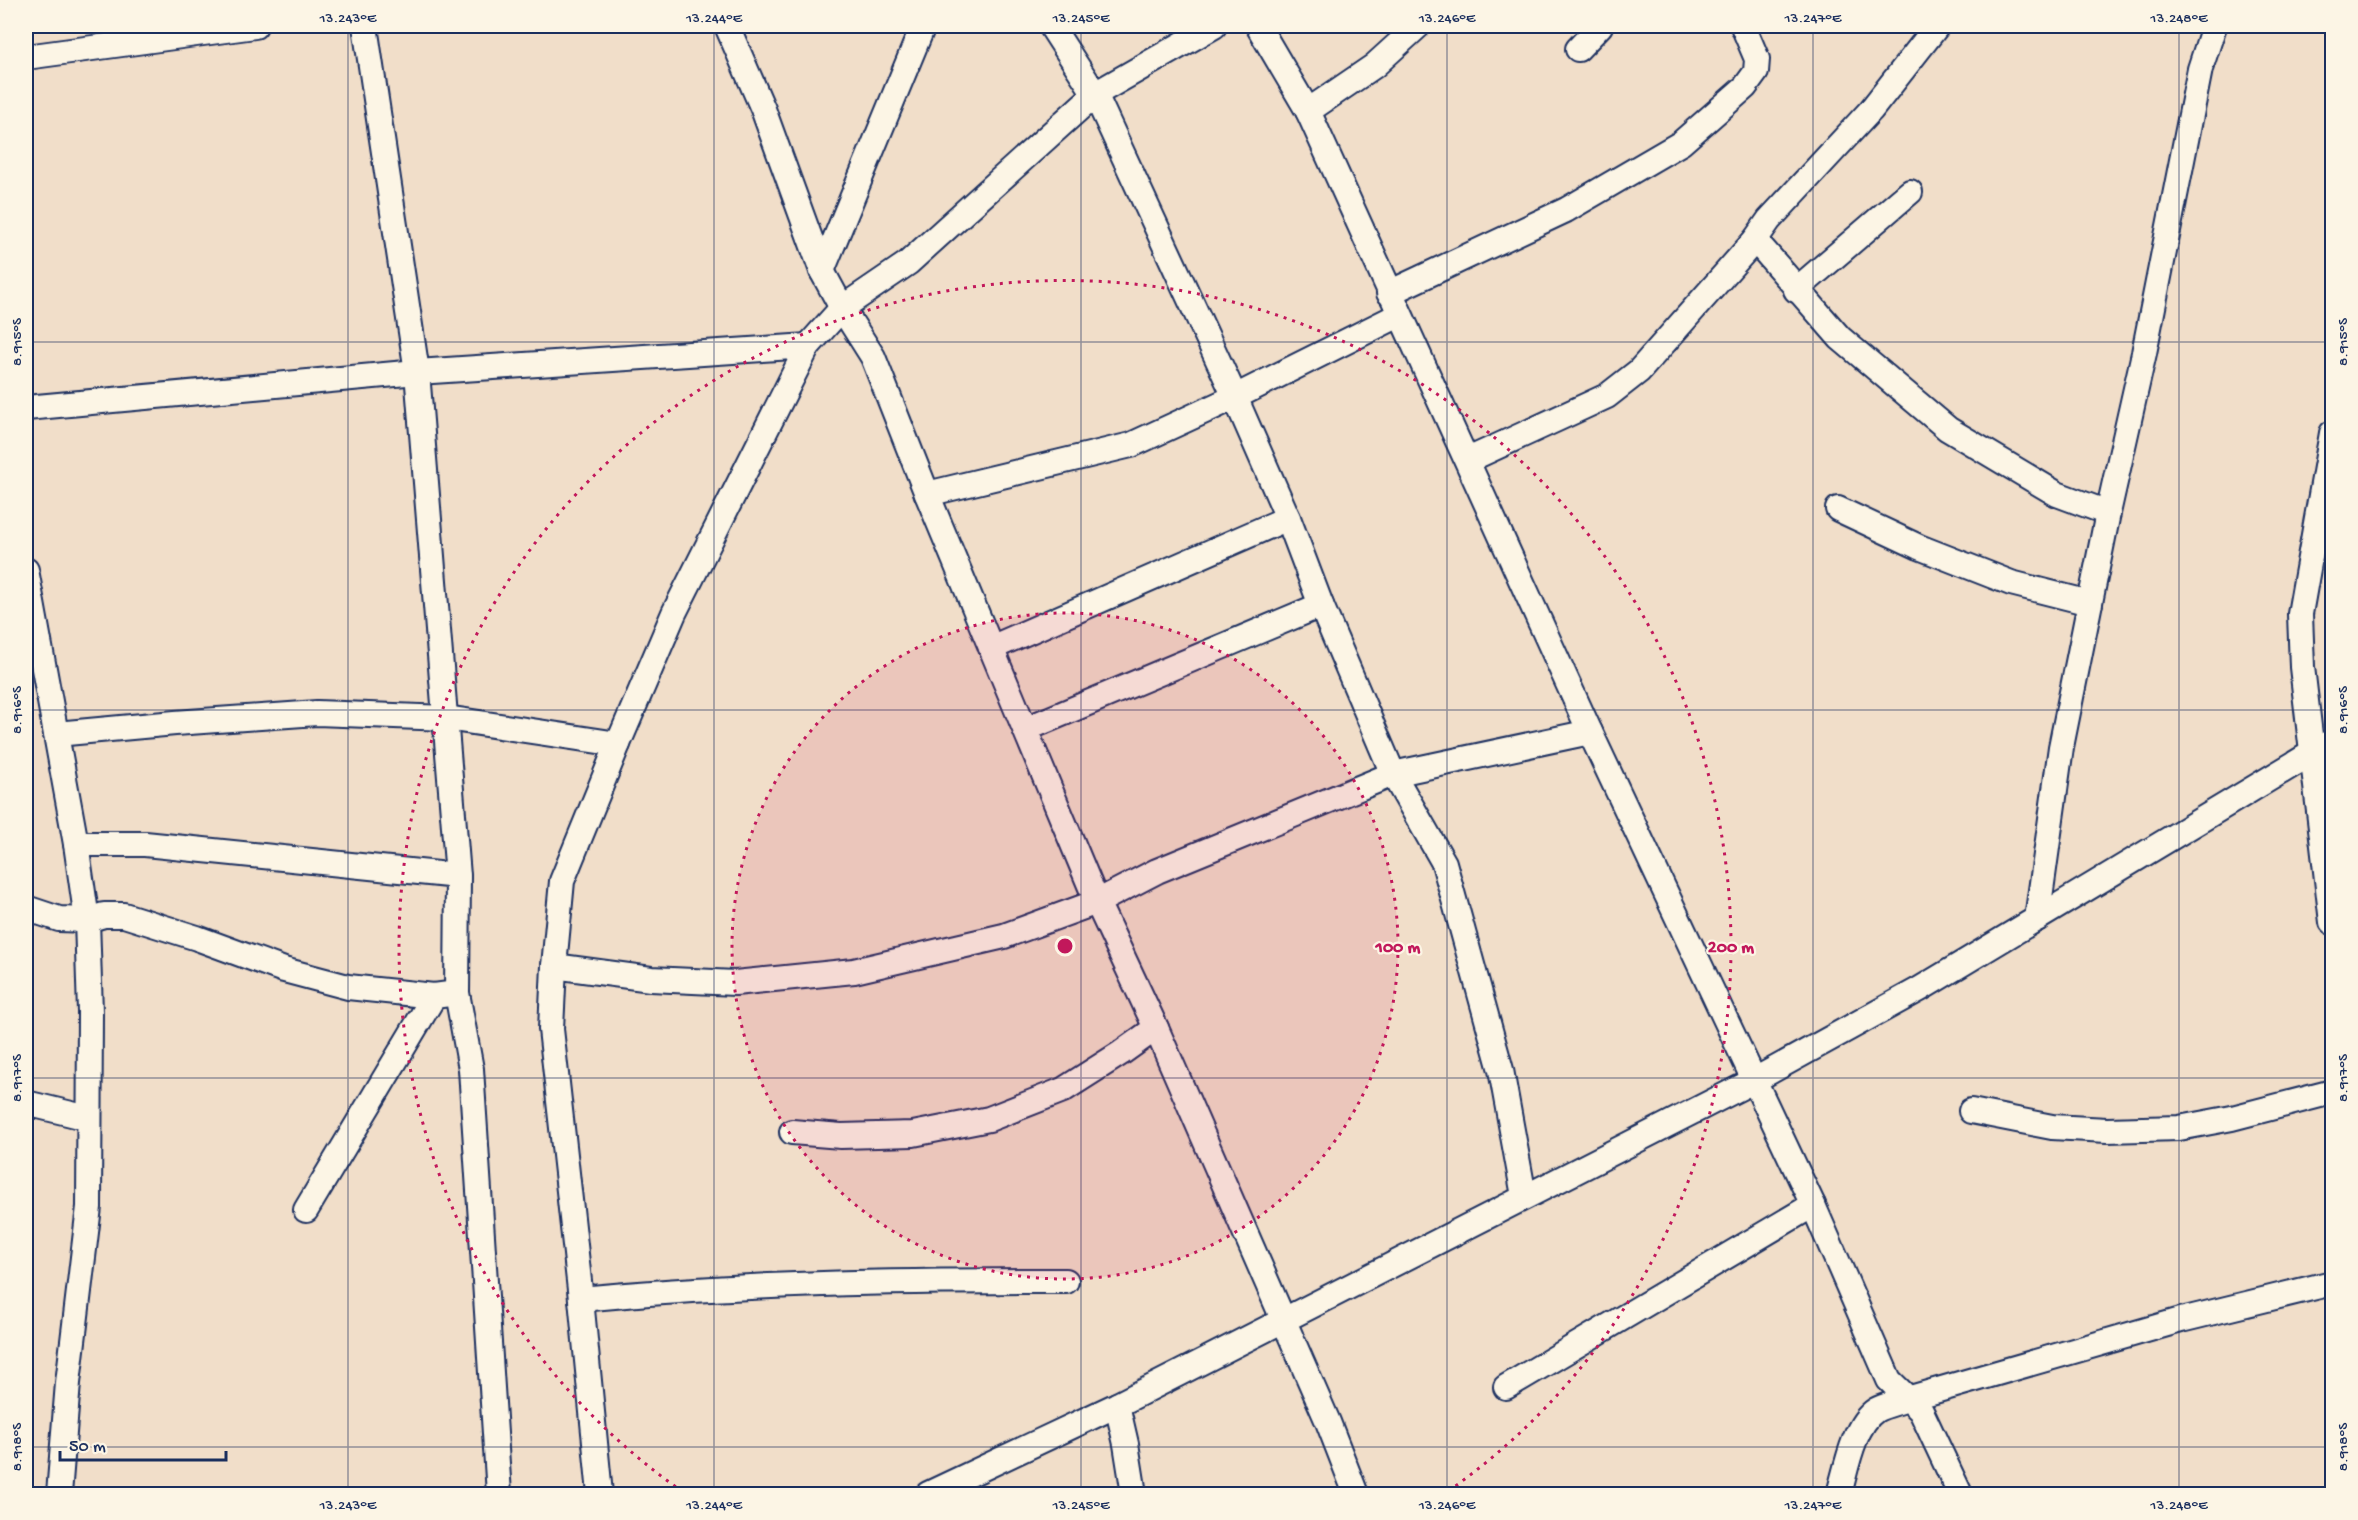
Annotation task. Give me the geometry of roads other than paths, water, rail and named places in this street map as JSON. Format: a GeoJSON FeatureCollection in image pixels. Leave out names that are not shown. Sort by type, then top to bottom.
{"type":"FeatureCollection","features":[{"type":"Feature","properties":{"kind":"street"},"geometry":{"type":"LineString","coordinates":[[26,57],[107,35],[255,26]]}},
{"type":"Feature","properties":{"kind":"street"},"geometry":{"type":"LineString","coordinates":[[365,26],[417,372],[458,876],[457,993],[471,1069],[499,1494]]}},
{"type":"Feature","properties":{"kind":"street"},"geometry":{"type":"LineString","coordinates":[[727,26],[763,109],[822,271],[873,357],[927,494],[1097,902],[1156,1028],[1328,1422],[1356,1494]]}},
{"type":"Feature","properties":{"kind":"street"},"geometry":{"type":"LineString","coordinates":[[822,271],[923,26]]}},
{"type":"Feature","properties":{"kind":"street"},"geometry":{"type":"LineString","coordinates":[[1051,26],[1095,94],[1235,397],[1288,518],[1321,604],[1394,774],[1444,863],[1501,1070],[1524,1196]]}},
{"type":"Feature","properties":{"kind":"street"},"geometry":{"type":"LineString","coordinates":[[600,1494],[551,1029],[562,881],[618,744],[679,603],[808,346],[842,308],[908,263],[1095,94],[1214,26]]}},
{"type":"Feature","properties":{"kind":"street"},"geometry":{"type":"LineString","coordinates":[[1258,26],[1308,111],[1590,732],[1813,1205],[1889,1380],[1921,1411],[1960,1494]]}},
{"type":"Feature","properties":{"kind":"street"},"geometry":{"type":"LineString","coordinates":[[1308,111],[1374,66],[1418,26]]}},
{"type":"Feature","properties":{"kind":"street"},"geometry":{"type":"LineString","coordinates":[[1578,49],[1600,26]]}},
{"type":"Feature","properties":{"kind":"street"},"geometry":{"type":"LineString","coordinates":[[1389,292],[1566,210],[1681,143],[1745,87],[1756,72],[1758,59],[1743,26]]}},
{"type":"Feature","properties":{"kind":"street"},"geometry":{"type":"LineString","coordinates":[[1468,460],[1607,396],[1646,364],[1755,240],[1769,220],[1871,110],[1937,26]]}},
{"type":"Feature","properties":{"kind":"street"},"geometry":{"type":"LineString","coordinates":[[2037,919],[2061,747],[2108,513],[2144,353],[2199,69],[2214,26]]}},
{"type":"Feature","properties":{"kind":"street"},"geometry":{"type":"LineString","coordinates":[[1796,290],[1910,192]]}},
{"type":"Feature","properties":{"kind":"street"},"geometry":{"type":"LineString","coordinates":[[1755,240],[1839,338],[1948,429],[2057,494],[2108,513]]}},
{"type":"Feature","properties":{"kind":"street"},"geometry":{"type":"LineString","coordinates":[[927,494],[1131,445],[1235,397],[1399,315]]}},
{"type":"Feature","properties":{"kind":"street"},"geometry":{"type":"LineString","coordinates":[[26,408],[417,372],[808,346]]}},
{"type":"Feature","properties":{"kind":"street"},"geometry":{"type":"LineString","coordinates":[[2331,443],[2300,614],[2302,667],[2323,746],[2332,922]]}},
{"type":"Feature","properties":{"kind":"street"},"geometry":{"type":"LineString","coordinates":[[1838,510],[1919,548],[2011,583],[2090,603]]}},
{"type":"Feature","properties":{"kind":"street"},"geometry":{"type":"LineString","coordinates":[[991,648],[1288,518]]}},
{"type":"Feature","properties":{"kind":"street"},"geometry":{"type":"LineString","coordinates":[[26,570],[76,844],[87,920],[90,1012],[89,1207],[68,1383],[58,1494]]}},
{"type":"Feature","properties":{"kind":"street"},"geometry":{"type":"LineString","coordinates":[[1026,729],[1321,604]]}},
{"type":"Feature","properties":{"kind":"street"},"geometry":{"type":"LineString","coordinates":[[56,734],[317,713],[446,718],[618,744]]}},
{"type":"Feature","properties":{"kind":"street"},"geometry":{"type":"LineString","coordinates":[[554,966],[651,980],[735,983],[854,971],[1004,936],[1097,902],[1157,871],[1394,774],[1590,732]]}},
{"type":"Feature","properties":{"kind":"street"},"geometry":{"type":"LineString","coordinates":[[928,1494],[1117,1405],[1524,1196],[1754,1082],[1920,989],[2323,746]]}},
{"type":"Feature","properties":{"kind":"street"},"geometry":{"type":"LineString","coordinates":[[76,844],[145,844],[458,876]]}},
{"type":"Feature","properties":{"kind":"street"},"geometry":{"type":"LineString","coordinates":[[26,908],[58,919],[87,920],[104,915],[124,915],[197,938],[284,970],[348,987],[434,996],[457,993]]}},
{"type":"Feature","properties":{"kind":"street"},"geometry":{"type":"LineString","coordinates":[[306,1210],[434,996]]}},
{"type":"Feature","properties":{"kind":"street"},"geometry":{"type":"LineString","coordinates":[[792,1132],[841,1136],[913,1134],[989,1119],[1063,1090],[1156,1028]]}},
{"type":"Feature","properties":{"kind":"street"},"geometry":{"type":"LineString","coordinates":[[1971,1111],[2052,1127],[2107,1130],[2179,1128],[2232,1118],[2332,1092]]}},
{"type":"Feature","properties":{"kind":"street"},"geometry":{"type":"LineString","coordinates":[[26,1103],[88,1118]]}},
{"type":"Feature","properties":{"kind":"street"},"geometry":{"type":"LineString","coordinates":[[1506,1388],[1813,1205]]}},
{"type":"Feature","properties":{"kind":"street"},"geometry":{"type":"LineString","coordinates":[[581,1299],[661,1291],[795,1285],[1066,1281]]}},
{"type":"Feature","properties":{"kind":"street"},"geometry":{"type":"LineString","coordinates":[[1839,1494],[1853,1442],[1864,1423],[1875,1411],[1907,1399],[2181,1320],[2332,1283]]}},
{"type":"Feature","properties":{"kind":"street"},"geometry":{"type":"LineString","coordinates":[[1117,1405],[1134,1494]]}}]}
